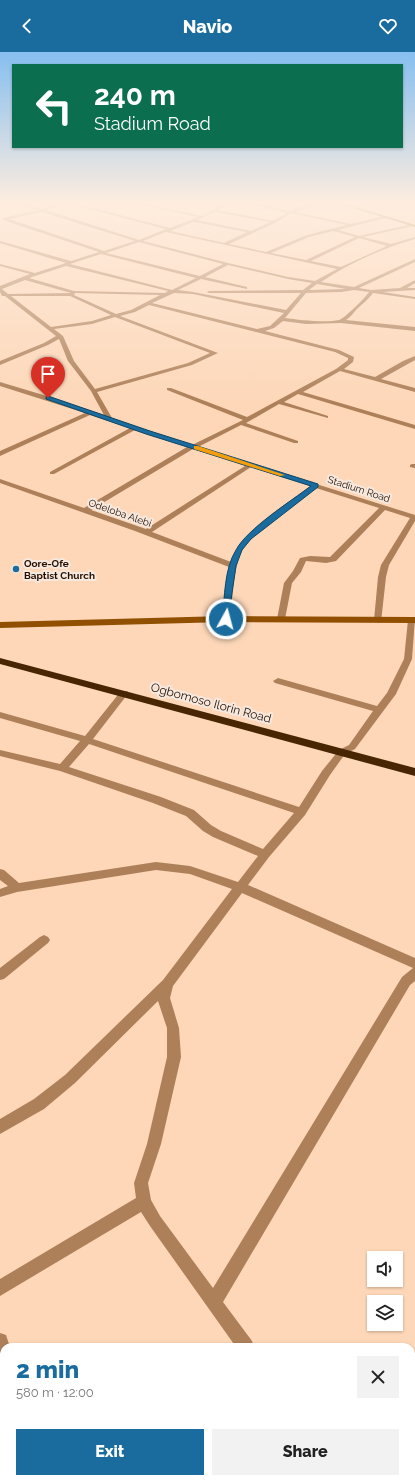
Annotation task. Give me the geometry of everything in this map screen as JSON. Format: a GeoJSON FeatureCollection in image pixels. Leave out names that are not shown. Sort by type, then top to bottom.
{"type":"FeatureCollection","features":[{"type":"Feature","properties":{"kind":"highway","name":"Ogbomoso Ilorin Road"},"geometry":{"type":"LineString","coordinates":[[0,661],[415,772]]}},
{"type":"Feature","properties":{"kind":"main road"},"geometry":{"type":"LineString","coordinates":[[0,625],[226,619],[414,620]]}},
{"type":"Feature","properties":{"kind":"street"},"geometry":{"type":"LineString","coordinates":[[15,269],[35,274]]}},
{"type":"Feature","properties":{"kind":"street"},"geometry":{"type":"LineString","coordinates":[[50,269],[0,289],[3,295],[52,328],[60,336],[71,361],[94,391],[110,420]]}},
{"type":"Feature","properties":{"kind":"street"},"geometry":{"type":"LineString","coordinates":[[82,269],[169,292]]}},
{"type":"Feature","properties":{"kind":"street"},"geometry":{"type":"LineString","coordinates":[[165,269],[261,292]]}},
{"type":"Feature","properties":{"kind":"street"},"geometry":{"type":"LineString","coordinates":[[52,328],[92,322],[116,316],[150,304],[169,292],[218,269]]}},
{"type":"Feature","properties":{"kind":"street"},"geometry":{"type":"LineString","coordinates":[[251,269],[316,282],[415,298]]}},
{"type":"Feature","properties":{"kind":"street"},"geometry":{"type":"LineString","coordinates":[[255,332],[266,330],[282,319],[305,292],[316,282],[339,269]]}},
{"type":"Feature","properties":{"kind":"street"},"geometry":{"type":"LineString","coordinates":[[3,295],[341,291],[355,288],[396,269]]}},
{"type":"Feature","properties":{"kind":"street"},"geometry":{"type":"LineString","coordinates":[[25,278],[73,293],[116,316],[215,353],[190,364],[94,391]]}},
{"type":"Feature","properties":{"kind":"street"},"geometry":{"type":"LineString","coordinates":[[401,288],[415,281]]}},
{"type":"Feature","properties":{"kind":"street"},"geometry":{"type":"LineString","coordinates":[[341,321],[365,301],[372,291],[401,288],[415,289]]}},
{"type":"Feature","properties":{"kind":"street"},"geometry":{"type":"LineString","coordinates":[[193,293],[287,312]]}},
{"type":"Feature","properties":{"kind":"street"},"geometry":{"type":"LineString","coordinates":[[84,511],[184,451],[244,421],[351,361],[351,357],[336,351],[255,332],[150,304]]}},
{"type":"Feature","properties":{"kind":"street"},"geometry":{"type":"LineString","coordinates":[[282,319],[303,322],[341,321],[415,329]]}},
{"type":"Feature","properties":{"kind":"street"},"geometry":{"type":"LineString","coordinates":[[0,363],[46,344],[60,336]]}},
{"type":"Feature","properties":{"kind":"street"},"geometry":{"type":"LineString","coordinates":[[376,379],[388,375],[402,364],[415,358]]}},
{"type":"Feature","properties":{"kind":"street"},"geometry":{"type":"LineString","coordinates":[[339,369],[415,390]]}},
{"type":"Feature","properties":{"kind":"street","name":"Stadium Road"},"geometry":{"type":"LineString","coordinates":[[0,384],[415,517]]}},
{"type":"Feature","properties":{"kind":"street"},"geometry":{"type":"LineString","coordinates":[[169,389],[296,442]]}},
{"type":"Feature","properties":{"kind":"street"},"geometry":{"type":"LineString","coordinates":[[297,392],[415,427]]}},
{"type":"Feature","properties":{"kind":"street"},"geometry":{"type":"LineString","coordinates":[[278,402],[326,416]]}},
{"type":"Feature","properties":{"kind":"street"},"geometry":{"type":"LineString","coordinates":[[0,454],[13,447],[65,426],[91,412]]}},
{"type":"Feature","properties":{"kind":"street"},"geometry":{"type":"LineString","coordinates":[[52,473],[135,428]]}},
{"type":"Feature","properties":{"kind":"street"},"geometry":{"type":"LineString","coordinates":[[147,532],[250,465]]}},
{"type":"Feature","properties":{"kind":"street","name":"Odeloba Alebi"},"geometry":{"type":"LineString","coordinates":[[0,481],[147,532],[233,566]]}},
{"type":"Feature","properties":{"kind":"street"},"geometry":{"type":"LineString","coordinates":[[226,619],[233,566],[239,550],[248,538],[315,486]]}},
{"type":"Feature","properties":{"kind":"street"},"geometry":{"type":"LineString","coordinates":[[281,619],[288,583],[297,572],[303,560],[308,558],[327,561],[333,559],[384,507]]}},
{"type":"Feature","properties":{"kind":"street"},"geometry":{"type":"LineString","coordinates":[[378,620],[382,577],[385,565],[415,517]]}},
{"type":"Feature","properties":{"kind":"street"},"geometry":{"type":"LineString","coordinates":[[0,1127],[39,1104],[70,1079],[167,984],[265,854],[301,812],[342,752],[352,747],[392,694],[408,659],[414,620]]}},
{"type":"Feature","properties":{"kind":"street"},"geometry":{"type":"LineString","coordinates":[[278,681],[379,710]]}},
{"type":"Feature","properties":{"kind":"street"},"geometry":{"type":"LineString","coordinates":[[62,768],[87,740],[124,693]]}},
{"type":"Feature","properties":{"kind":"street"},"geometry":{"type":"LineString","coordinates":[[0,715],[87,740],[301,812]]}},
{"type":"Feature","properties":{"kind":"street"},"geometry":{"type":"LineString","coordinates":[[0,753],[62,768],[158,800],[190,813],[207,828],[265,854]]}},
{"type":"Feature","properties":{"kind":"street"},"geometry":{"type":"LineString","coordinates":[[0,893],[17,888],[156,866],[190,870],[240,887],[415,964]]}},
{"type":"Feature","properties":{"kind":"street"},"geometry":{"type":"LineString","coordinates":[[0,873],[17,888]]}},
{"type":"Feature","properties":{"kind":"street"},"geometry":{"type":"LineString","coordinates":[[0,975],[44,940]]}},
{"type":"Feature","properties":{"kind":"street"},"geometry":{"type":"LineString","coordinates":[[214,1302],[406,981],[415,972]]}},
{"type":"Feature","properties":{"kind":"street"},"geometry":{"type":"LineString","coordinates":[[167,984],[164,998],[173,1028],[174,1057],[154,1144],[141,1183],[144,1202],[155,1220],[243,1343]]}},
{"type":"Feature","properties":{"kind":"street"},"geometry":{"type":"LineString","coordinates":[[0,1288],[144,1202]]}},
{"type":"Feature","properties":{"kind":"slow traffic"},"geometry":{"type":"LineString","coordinates":[[196,448],[282,475]]}},
{"type":"Feature","properties":{"kind":"place","name":"Oore-Ofe Baptist Church"},"geometry":{"type":"Point","coordinates":[16,569]}},
{"type":"Feature","properties":{"kind":"route"},"geometry":{"type":"LineString","coordinates":[[48,398],[110,420],[315,486],[291,506],[262,526],[248,538],[239,550],[233,566],[226,619]]}}]}
